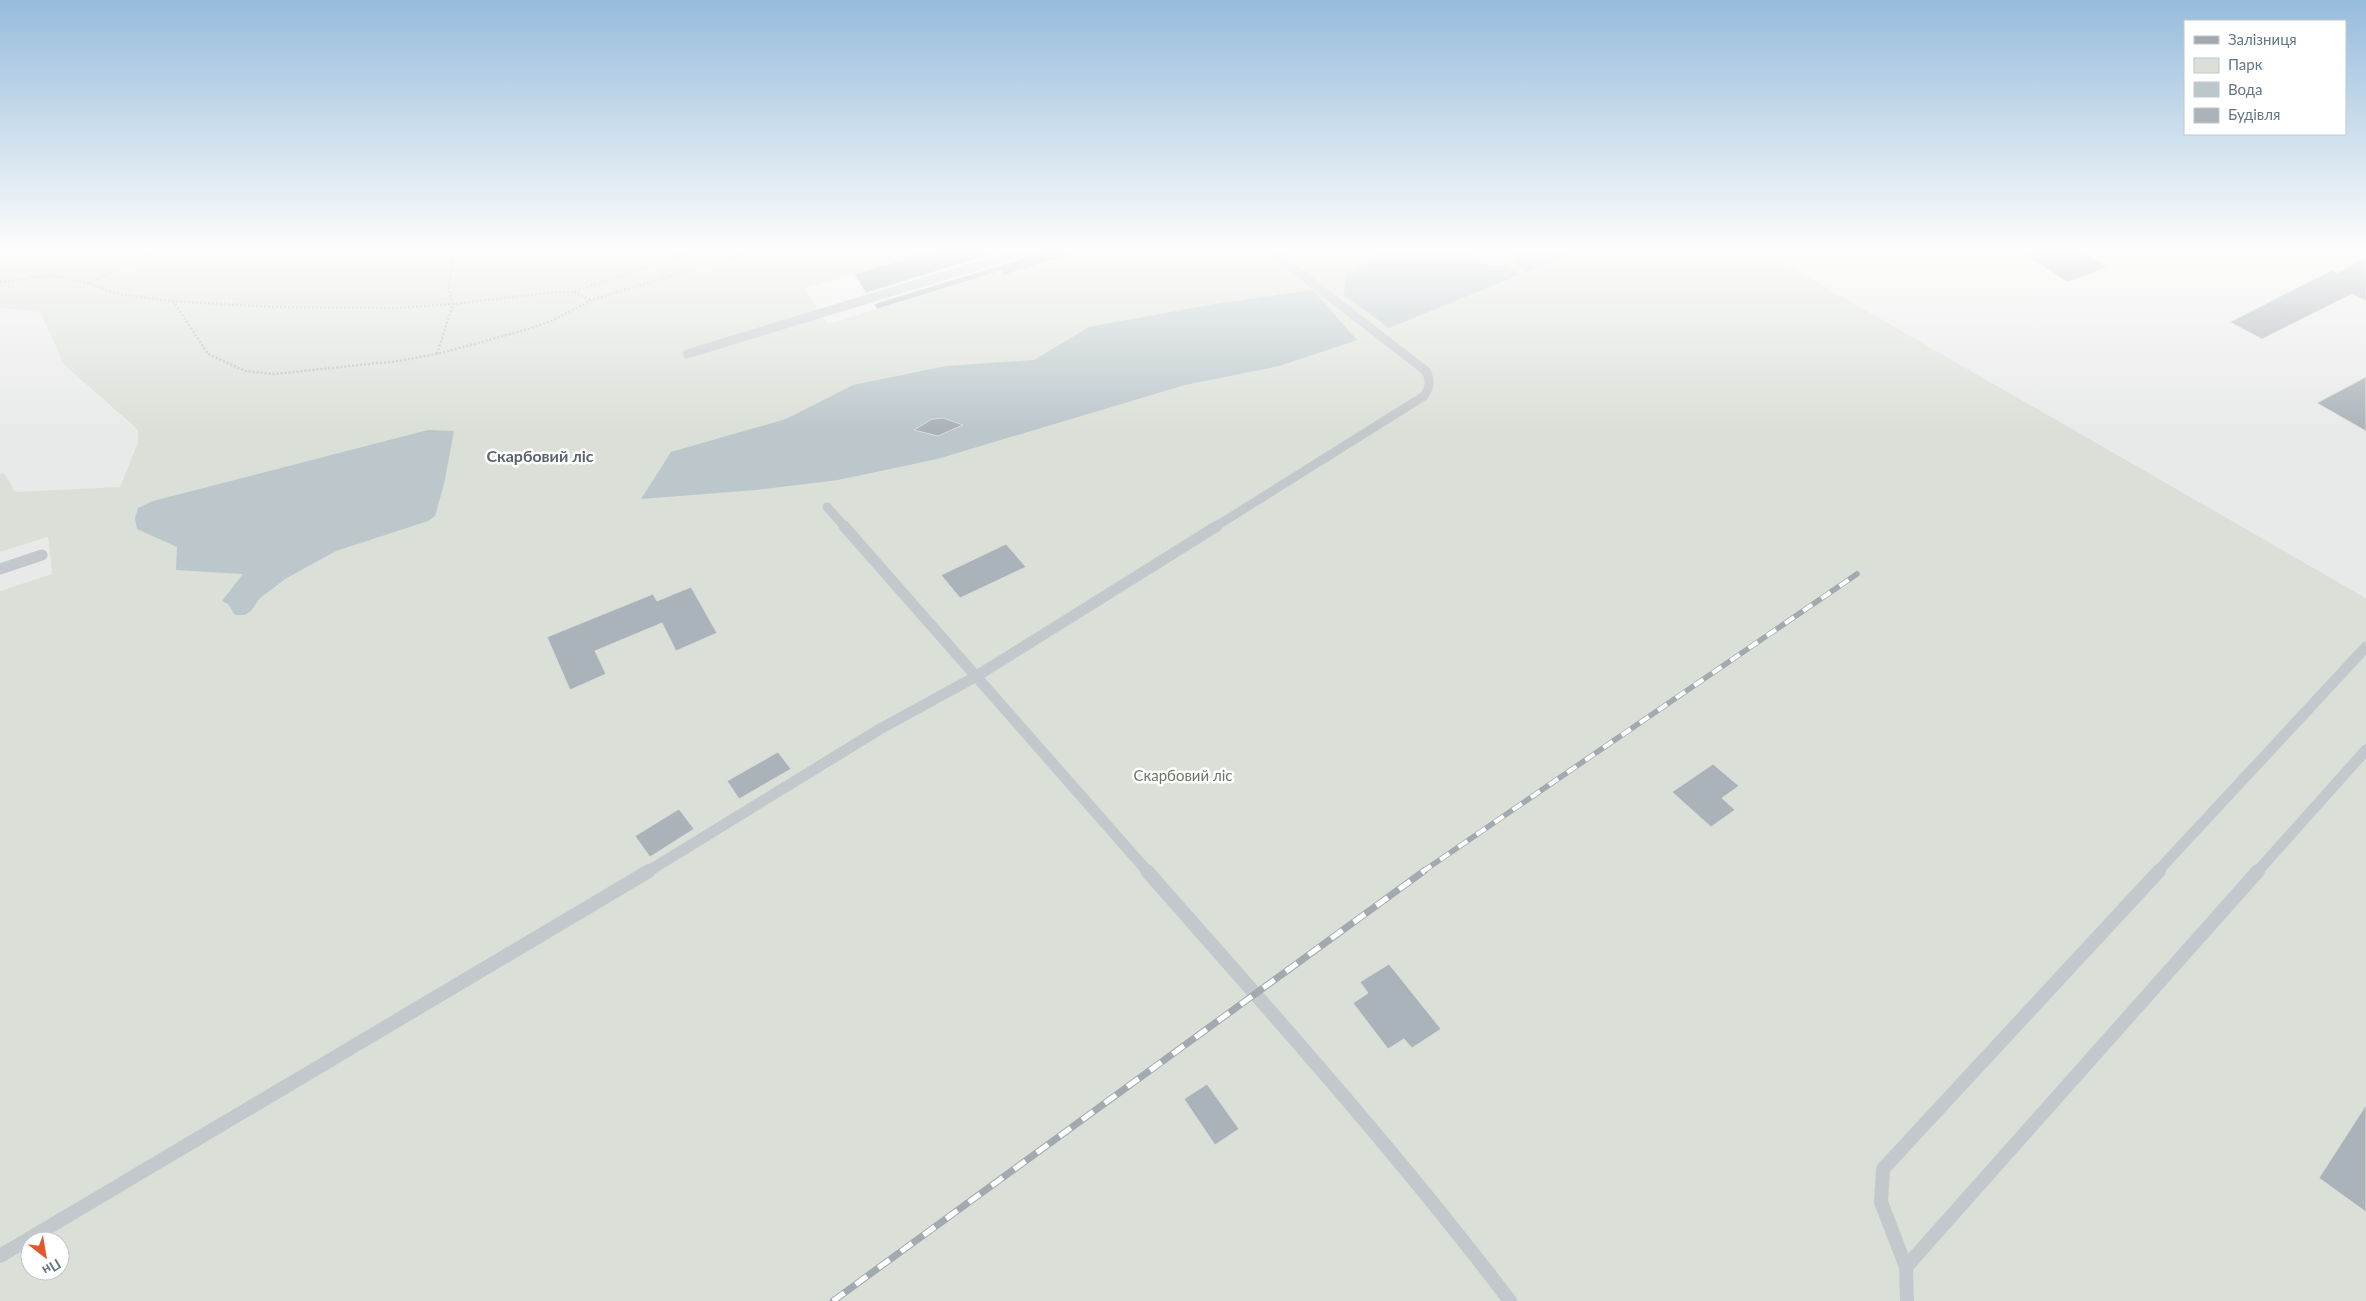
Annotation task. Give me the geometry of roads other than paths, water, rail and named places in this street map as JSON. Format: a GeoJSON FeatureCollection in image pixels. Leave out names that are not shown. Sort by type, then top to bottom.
{"type":"FeatureCollection","features":[{"type":"Feature","properties":{"kind":"lane"},"geometry":{"type":"LineString","coordinates":[[687,354],[836,309]]}},
{"type":"Feature","properties":{"kind":"lane"},"geometry":{"type":"LineString","coordinates":[[0,1256],[670,859],[880,729],[975,677],[1424,396],[1430,388],[1430,379],[1426,371],[1345,309]]}},
{"type":"Feature","properties":{"kind":"lane"},"geometry":{"type":"LineString","coordinates":[[827,507],[1255,994],[1462,1238],[1510,1301]]}},
{"type":"Feature","properties":{"kind":"lane"},"geometry":{"type":"LineString","coordinates":[[0,569],[42,555]]}},
{"type":"Feature","properties":{"kind":"lane"},"geometry":{"type":"LineString","coordinates":[[1907,1301],[1906,1267],[1881,1202],[1882,1169],[2366,648]]}},
{"type":"Feature","properties":{"kind":"lane"},"geometry":{"type":"LineString","coordinates":[[1906,1267],[2366,750]]}},
{"type":"Feature","properties":{"kind":"water"},"geometry":{"type":"Polygon","coordinates":[[[1188,309],[1329,309],[1357,340],[1279,366],[1185,385],[937,459],[838,480],[756,490],[641,499],[671,452],[786,419],[853,385],[946,366],[1034,360],[1089,327],[1188,309]],[[937,418],[932,419],[926,432],[936,436],[942,435],[951,429],[943,418],[937,418]]]}},
{"type":"Feature","properties":{"kind":"water"},"geometry":{"type":"Polygon","coordinates":[[[1363,309],[1436,309],[1389,328],[1363,309]]]}},
{"type":"Feature","properties":{"kind":"water"},"geometry":{"type":"Polygon","coordinates":[[[428,430],[454,431],[444,484],[435,516],[428,521],[336,551],[285,579],[259,599],[251,611],[245,615],[235,615],[228,604],[222,601],[243,574],[176,570],[177,547],[137,529],[135,518],[138,508],[153,501],[428,430]]]}},
{"type":"Feature","properties":{"kind":"railway"},"geometry":{"type":"LineString","coordinates":[[1422,872],[1857,574]]}},
{"type":"Feature","properties":{"kind":"railway"},"geometry":{"type":"LineString","coordinates":[[833,1301],[1424,871]]}},
{"type":"Feature","properties":{"kind":"district","name":"Скарбовий ліс"},"geometry":{"type":"Point","coordinates":[540,455]}}]}
